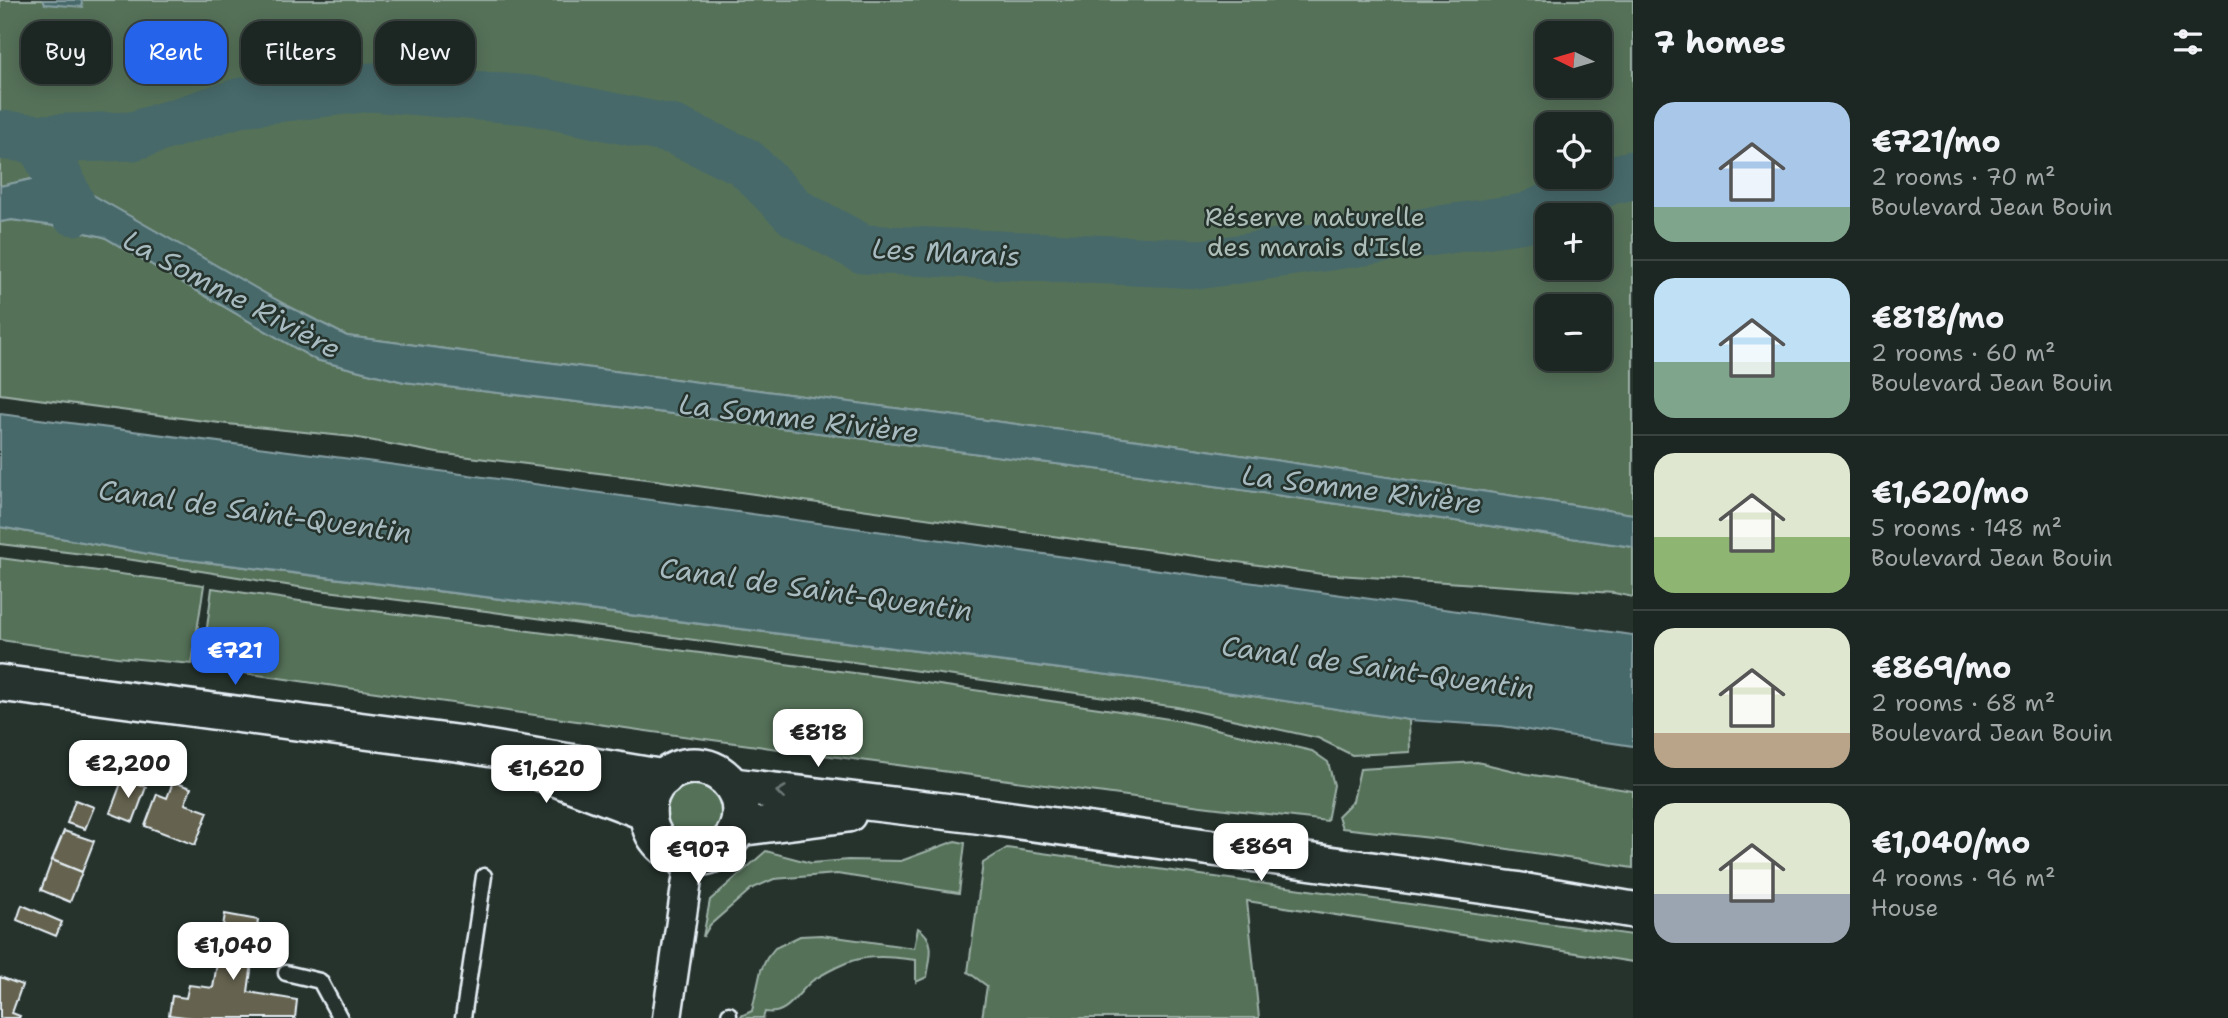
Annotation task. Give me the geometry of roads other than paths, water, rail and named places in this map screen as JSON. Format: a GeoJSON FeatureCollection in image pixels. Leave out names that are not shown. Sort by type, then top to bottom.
{"type":"FeatureCollection","features":[{"type":"Feature","properties":{"kind":"street"},"geometry":{"type":"LineString","coordinates":[[0,682],[463,744],[664,778]]}},
{"type":"Feature","properties":{"kind":"street"},"geometry":{"type":"LineString","coordinates":[[463,744],[648,813]]}},
{"type":"Feature","properties":{"kind":"street"},"geometry":{"type":"LineString","coordinates":[[692,766],[708,768],[722,775],[733,786],[739,800],[740,814],[737,828],[723,848],[712,855],[690,859],[664,847],[656,837],[648,813],[650,800],[655,788],[677,769],[692,766]]}},
{"type":"Feature","properties":{"kind":"street"},"geometry":{"type":"LineString","coordinates":[[733,786],[989,817],[1488,886],[1633,910]]}},
{"type":"Feature","properties":{"kind":"street"},"geometry":{"type":"LineString","coordinates":[[737,828],[897,807]]}},
{"type":"Feature","properties":{"kind":"street"},"geometry":{"type":"LineString","coordinates":[[667,1018],[690,859]]}},
{"type":"Feature","properties":{"kind":"lane"},"geometry":{"type":"LineString","coordinates":[[463,1018],[484,876]]}},
{"type":"Feature","properties":{"kind":"lane"},"geometry":{"type":"LineString","coordinates":[[286,973],[320,981],[340,1018]]}},
{"type":"Feature","properties":{"kind":"water"},"geometry":{"type":"Polygon","coordinates":[[[43,0],[81,0],[83,7],[45,4],[43,0]]]}},
{"type":"Feature","properties":{"kind":"water","name":"La Somme Rivière"},"geometry":{"type":"Polygon","coordinates":[[[36,178],[72,183],[284,304],[347,336],[1161,443],[1633,514],[1633,547],[1118,472],[404,382],[316,360],[104,237],[55,226],[12,220],[0,222],[0,186],[36,178]]]}},
{"type":"Feature","properties":{"kind":"water","name":"Canal de Saint-Quentin"},"geometry":{"type":"Polygon","coordinates":[[[0,414],[374,462],[1633,635],[1633,746],[1502,726],[1409,720],[1141,679],[165,557],[0,527],[0,414]]]}},
{"type":"Feature","properties":{"kind":"waterway","name":"Les Marais"},"geometry":{"type":"LineString","coordinates":[[0,135],[40,139],[133,136],[241,102],[372,87],[529,100],[674,130],[745,162],[796,213],[863,249],[1203,264],[1525,218],[1610,180],[1633,175]]}},
{"type":"Feature","properties":{"kind":"waterway"},"geometry":{"type":"LineString","coordinates":[[40,139],[74,211]]}},
{"type":"Feature","properties":{"kind":"park label","name":"Réserve naturelle des marais d'Isle"},"geometry":{"type":"Point","coordinates":[1315,232]}}]}
